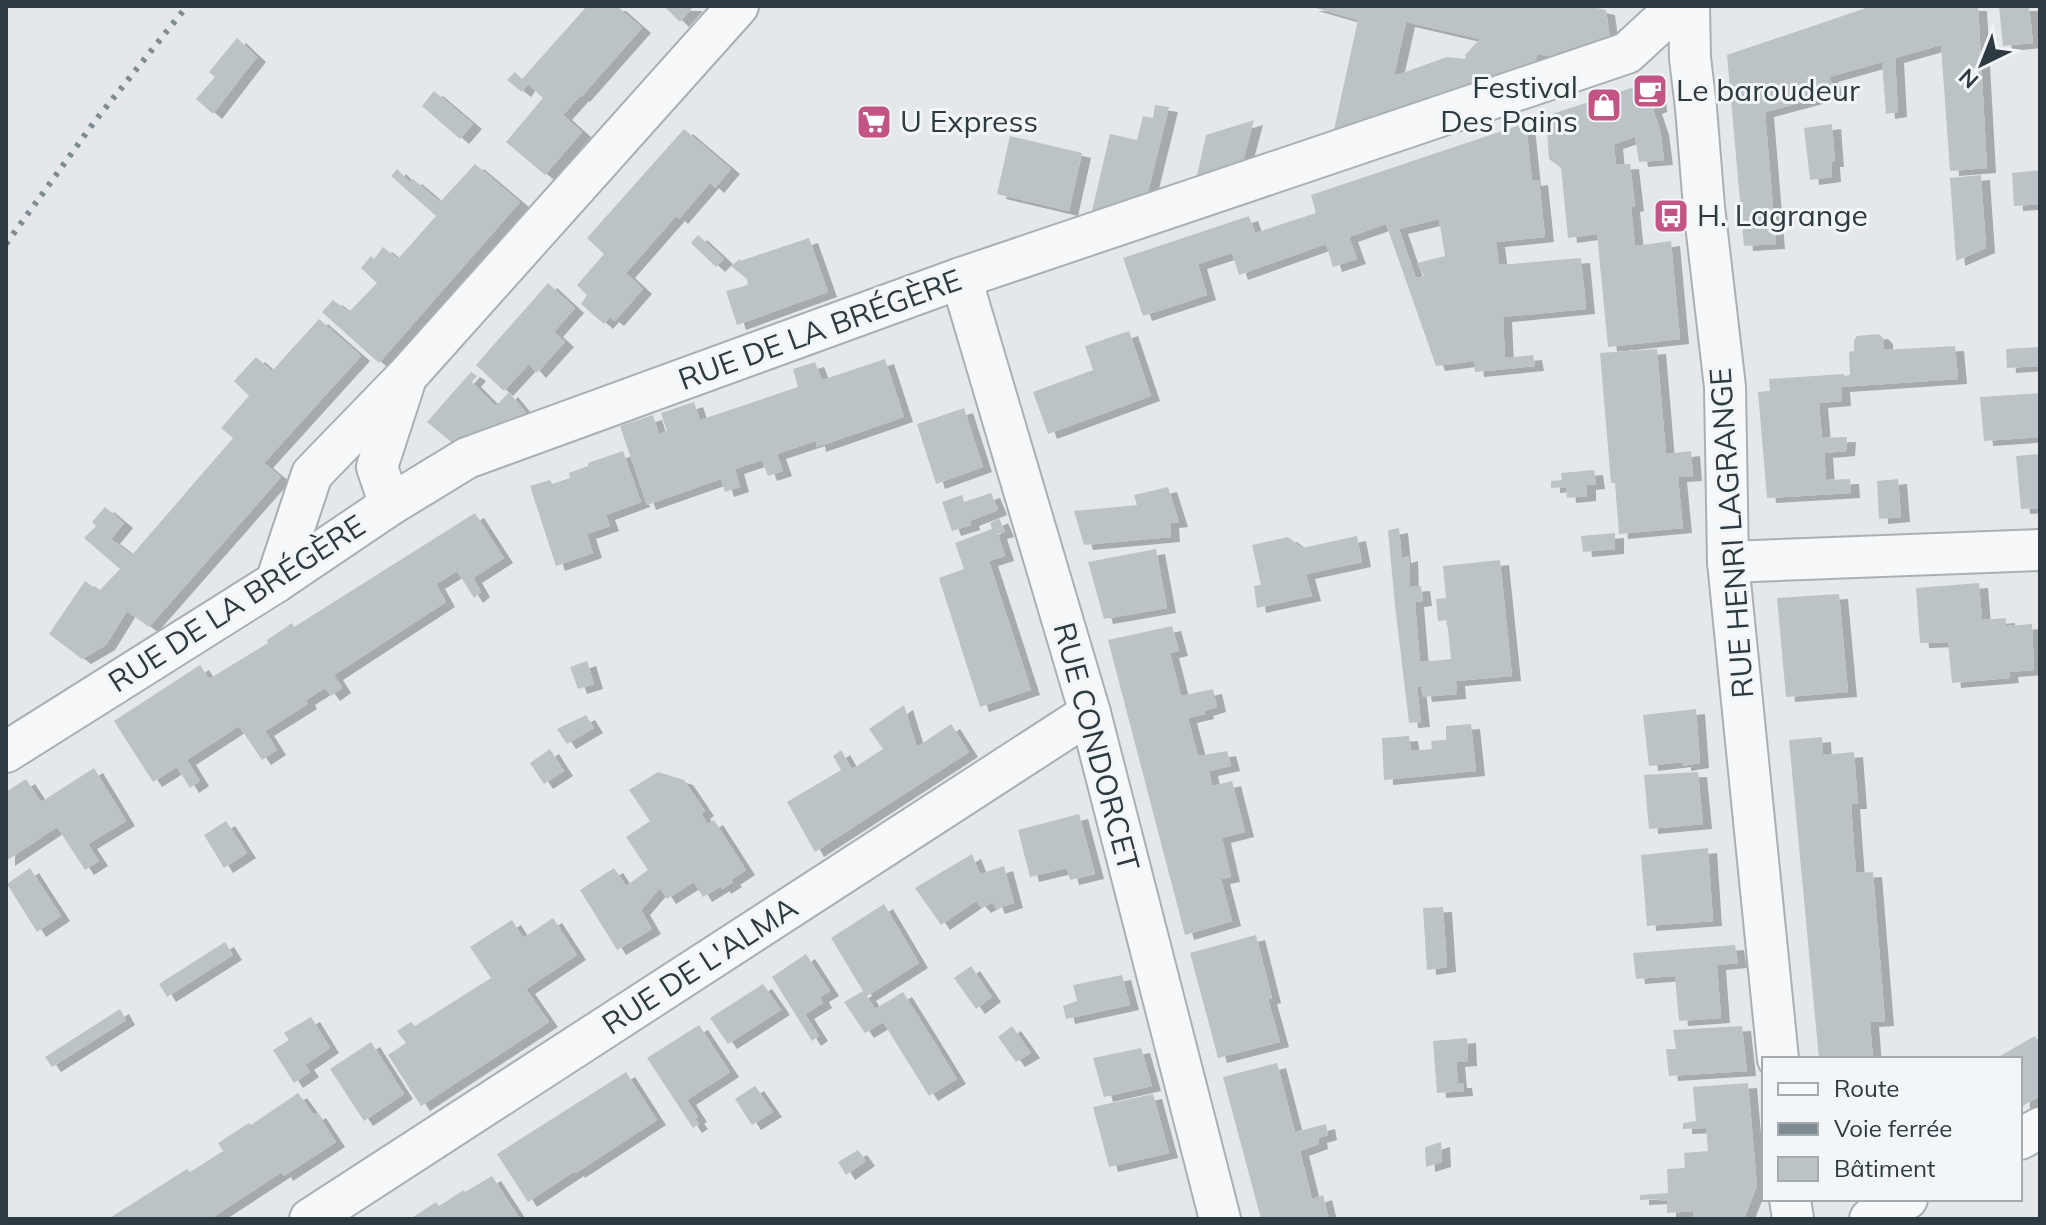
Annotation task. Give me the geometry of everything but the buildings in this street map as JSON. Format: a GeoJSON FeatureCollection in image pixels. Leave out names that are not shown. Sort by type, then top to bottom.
{"type":"FeatureCollection","features":[{"type":"Feature","properties":{"kind":"street"},"geometry":{"type":"LineString","coordinates":[[276,582],[312,474],[406,377],[738,6]]}},
{"type":"Feature","properties":{"kind":"street","name":"RUE DE LA BRÉGÈRE"},"geometry":{"type":"LineString","coordinates":[[6,752],[467,458],[961,278],[1627,53],[1678,6]]}},
{"type":"Feature","properties":{"kind":"street","name":"RUE HENRI LAGRANGE"},"geometry":{"type":"LineString","coordinates":[[1689,6],[1690,58],[1704,207],[1725,387],[1728,562],[1778,1057]]}},
{"type":"Feature","properties":{"kind":"street","name":"RUE CONDORCET"},"geometry":{"type":"LineString","coordinates":[[961,278],[1090,713],[1220,1219]]}},
{"type":"Feature","properties":{"kind":"street"},"geometry":{"type":"LineString","coordinates":[[390,505],[377,467],[406,377]]}},
{"type":"Feature","properties":{"kind":"street"},"geometry":{"type":"LineString","coordinates":[[1728,562],[2040,550]]}},
{"type":"Feature","properties":{"kind":"street","name":"RUE DE L'ALMA"},"geometry":{"type":"LineString","coordinates":[[310,1219],[1090,713]]}},
{"type":"Feature","properties":{"kind":"street"},"geometry":{"type":"LineString","coordinates":[[2022,1138],[2040,1128]]}},
{"type":"Feature","properties":{"kind":"street"},"geometry":{"type":"LineString","coordinates":[[1870,1219],[1903,1201]]}},
{"type":"Feature","properties":{"kind":"railway"},"geometry":{"type":"LineString","coordinates":[[6,244],[95,121],[187,6]]}},
{"type":"Feature","properties":{"kind":"place","name":"Le baroudeur"},"geometry":{"type":"Point","coordinates":[1650,91]}},
{"type":"Feature","properties":{"kind":"place","name":"Festival Des Pains"},"geometry":{"type":"Point","coordinates":[1604,105]}},
{"type":"Feature","properties":{"kind":"place","name":"U Express"},"geometry":{"type":"Point","coordinates":[874,122]}},
{"type":"Feature","properties":{"kind":"place","name":"H. Lagrange"},"geometry":{"type":"Point","coordinates":[1671,216]}}]}
